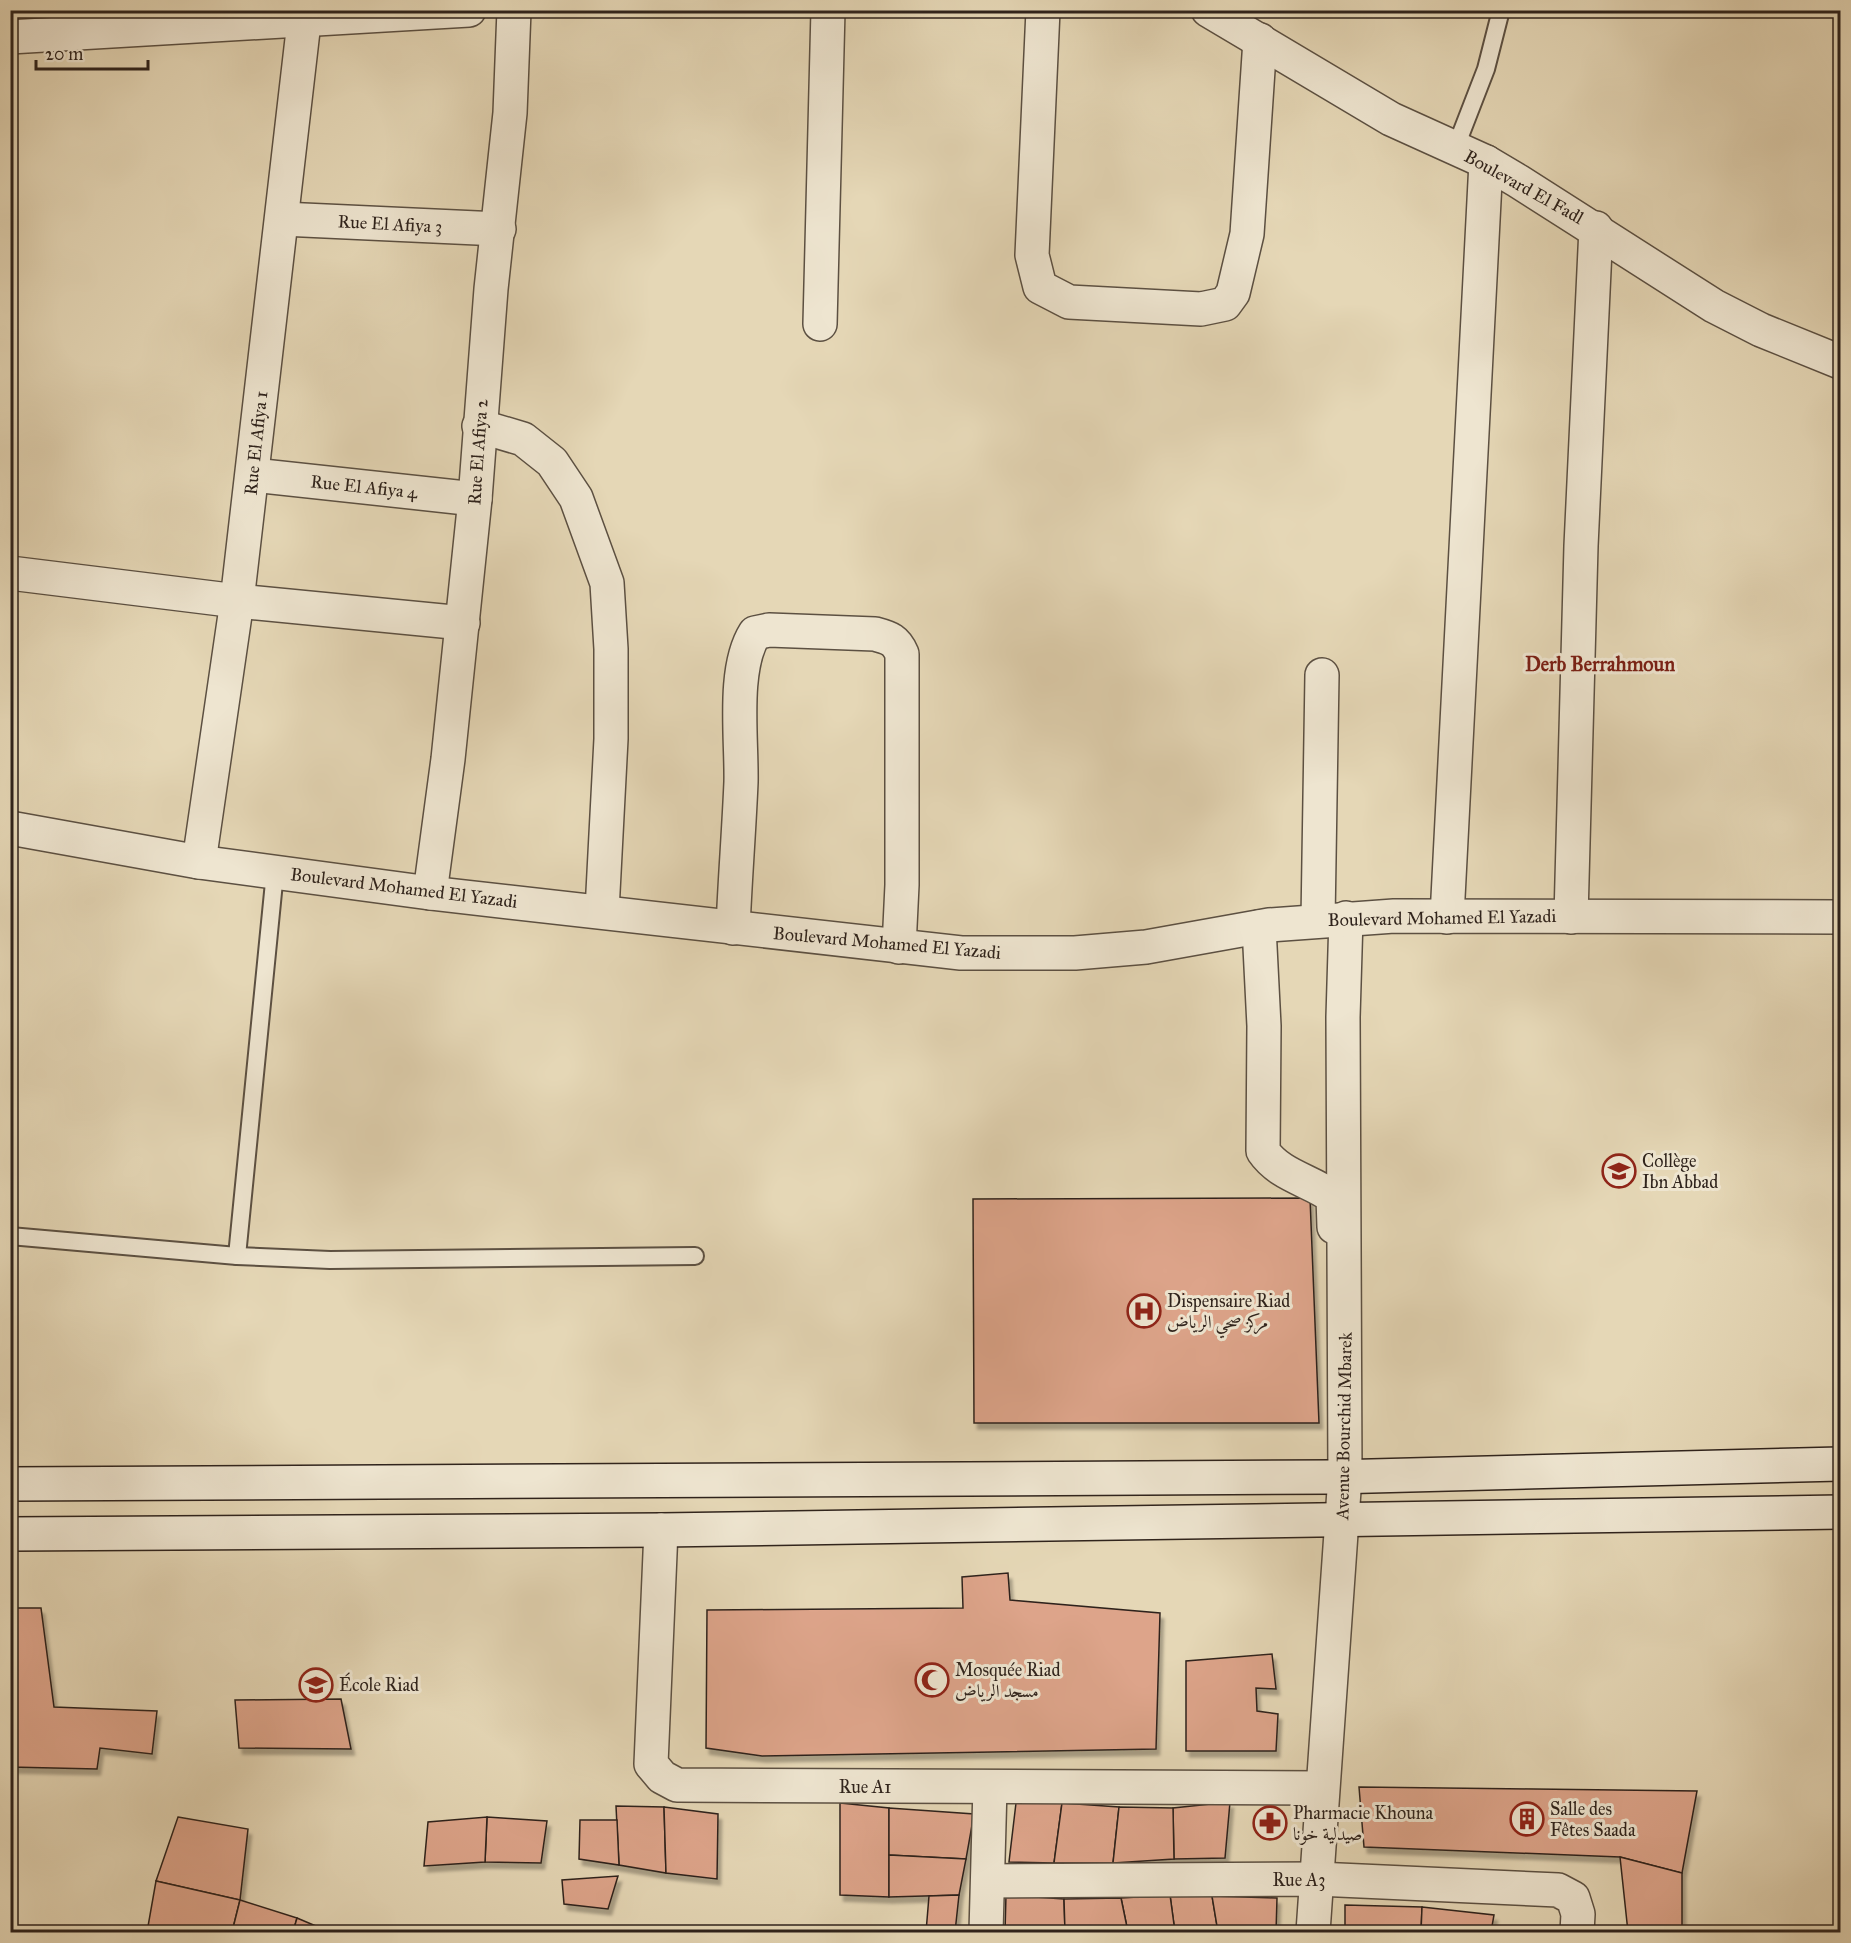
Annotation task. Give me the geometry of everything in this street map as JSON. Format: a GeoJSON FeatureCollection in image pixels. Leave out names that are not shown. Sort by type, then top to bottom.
{"type":"FeatureCollection","features":[{"type":"Feature","properties":{"kind":"street"},"geometry":{"type":"LineString","coordinates":[[10,37],[304,16],[469,10]]}},
{"type":"Feature","properties":{"kind":"street","name":"Rue El Afiya 2"},"geometry":{"type":"LineString","coordinates":[[430,893],[463,623],[475,499],[479,426],[510,113],[514,10]]}},
{"type":"Feature","properties":{"kind":"street"},"geometry":{"type":"LineString","coordinates":[[820,324],[828,10]]}},
{"type":"Feature","properties":{"kind":"street"},"geometry":{"type":"LineString","coordinates":[[1043,10],[1032,255],[1040,287],[1070,302],[1201,309],[1224,304],[1229,298],[1233,292],[1247,234],[1260,40]]}},
{"type":"Feature","properties":{"kind":"street","name":"Boulevard El Fadl"},"geometry":{"type":"LineString","coordinates":[[1208,10],[1372,109],[1486,162],[1596,228],[1714,306],[1761,330],[1840,362]]}},
{"type":"Feature","properties":{"kind":"street","name":"Rue El Afiya 1"},"geometry":{"type":"LineString","coordinates":[[199,862],[253,475],[304,16]]}},
{"type":"Feature","properties":{"kind":"street"},"geometry":{"type":"LineString","coordinates":[[1447,917],[1486,162]]}},
{"type":"Feature","properties":{"kind":"street","name":"Rue El Afiya 3"},"geometry":{"type":"LineString","coordinates":[[282,219],[498,229]]}},
{"type":"Feature","properties":{"kind":"street"},"geometry":{"type":"LineString","coordinates":[[1570,917],[1581,546],[1596,228]]}},
{"type":"Feature","properties":{"kind":"street"},"geometry":{"type":"LineString","coordinates":[[479,426],[523,439],[552,462],[576,498],[607,584],[611,649],[611,739],[602,911]]}},
{"type":"Feature","properties":{"kind":"street","name":"Rue El Afiya 4"},"geometry":{"type":"LineString","coordinates":[[253,475],[475,499]]}},
{"type":"Feature","properties":{"kind":"street"},"geometry":{"type":"LineString","coordinates":[[10,573],[237,602],[463,623]]}},
{"type":"Feature","properties":{"kind":"street"},"geometry":{"type":"LineString","coordinates":[[733,928],[741,780],[743,669],[748,644],[755,633],[769,630],[875,634],[890,638],[897,644],[902,654],[902,885],[899,947]]}},
{"type":"Feature","properties":{"kind":"street","name":"Avenue Bourchid Mbarek"},"geometry":{"type":"LineString","coordinates":[[1313,1932],[1322,1788],[1344,1521],[1339,1476],[1343,1017],[1332,919],[1322,675]]}},
{"type":"Feature","properties":{"kind":"street","name":"Boulevard Mohamed El Yazadi"},"geometry":{"type":"LineString","coordinates":[[10,828],[199,862],[430,893],[961,953],[1075,953],[1146,947],[1259,927],[1332,919],[1840,917]]}},
{"type":"Feature","properties":{"kind":"street"},"geometry":{"type":"LineString","coordinates":[[1259,927],[1264,1026],[1263,1151],[1289,1175],[1333,1197],[1339,1476]]}},
{"type":"Feature","properties":{"kind":"street"},"geometry":{"type":"LineString","coordinates":[[10,1484],[1339,1476],[1840,1464]]}},
{"type":"Feature","properties":{"kind":"street"},"geometry":{"type":"LineString","coordinates":[[10,1534],[661,1530],[1840,1512]]}},
{"type":"Feature","properties":{"kind":"street","name":"Rue A1"},"geometry":{"type":"LineString","coordinates":[[661,1530],[650,1743],[651,1764],[662,1777],[677,1785],[1322,1788]]}},
{"type":"Feature","properties":{"kind":"street"},"geometry":{"type":"LineString","coordinates":[[986,1932],[990,1787]]}},
{"type":"Feature","properties":{"kind":"street","name":"Rue A3"},"geometry":{"type":"LineString","coordinates":[[988,1881],[1317,1879],[1558,1890],[1573,1898],[1578,1914],[1577,1932]]}},
{"type":"Feature","properties":{"kind":"lane"},"geometry":{"type":"LineString","coordinates":[[1455,149],[1486,69],[1501,10]]}},
{"type":"Feature","properties":{"kind":"lane"},"geometry":{"type":"LineString","coordinates":[[237,1256],[275,872]]}},
{"type":"Feature","properties":{"kind":"lane"},"geometry":{"type":"LineString","coordinates":[[10,1236],[237,1256],[330,1260],[695,1256]]}},
{"type":"Feature","properties":{"kind":"building","name":"Dispensaire Riad مركز صحي الرياض"},"geometry":{"type":"Polygon","coordinates":[[[1310,1198],[1319,1423],[974,1423],[973,1199],[1310,1198]]]}},
{"type":"Feature","properties":{"kind":"building","name":"Mosquée Riad مسجد الرياض"},"geometry":{"type":"Polygon","coordinates":[[[1008,1573],[1010,1600],[1160,1613],[1156,1749],[762,1756],[706,1748],[707,1610],[963,1608],[962,1577],[1008,1573]]]}},
{"type":"Feature","properties":{"kind":"building"},"geometry":{"type":"Polygon","coordinates":[[[10,1608],[41,1608],[54,1707],[157,1711],[152,1754],[100,1748],[97,1769],[10,1767],[10,1608]]]}},
{"type":"Feature","properties":{"kind":"building"},"geometry":{"type":"Polygon","coordinates":[[[1272,1654],[1276,1689],[1256,1688],[1257,1711],[1278,1714],[1276,1751],[1186,1751],[1186,1661],[1272,1654]]]}},
{"type":"Feature","properties":{"kind":"building"},"geometry":{"type":"Polygon","coordinates":[[[341,1699],[351,1749],[239,1748],[235,1700],[341,1699]]]}},
{"type":"Feature","properties":{"kind":"building","name":"Salle des Fêtes Saada"},"geometry":{"type":"Polygon","coordinates":[[[1359,1787],[1697,1791],[1682,1873],[1620,1857],[1364,1847],[1359,1787]]]}},
{"type":"Feature","properties":{"kind":"building"},"geometry":{"type":"Polygon","coordinates":[[[1230,1802],[1225,1858],[1174,1859],[1173,1808],[1230,1802]]]}},
{"type":"Feature","properties":{"kind":"building"},"geometry":{"type":"Polygon","coordinates":[[[840,1803],[889,1808],[889,1897],[840,1895],[840,1803]]]}},
{"type":"Feature","properties":{"kind":"building"},"geometry":{"type":"Polygon","coordinates":[[[1016,1803],[1062,1803],[1054,1863],[1009,1862],[1016,1803]]]}},
{"type":"Feature","properties":{"kind":"building"},"geometry":{"type":"Polygon","coordinates":[[[1062,1803],[1119,1807],[1113,1863],[1054,1863],[1062,1803]]]}},
{"type":"Feature","properties":{"kind":"building"},"geometry":{"type":"Polygon","coordinates":[[[616,1806],[664,1807],[666,1873],[619,1865],[616,1806]]]}},
{"type":"Feature","properties":{"kind":"building"},"geometry":{"type":"Polygon","coordinates":[[[664,1807],[718,1814],[717,1879],[666,1873],[664,1807]]]}},
{"type":"Feature","properties":{"kind":"building"},"geometry":{"type":"Polygon","coordinates":[[[1119,1807],[1173,1808],[1174,1859],[1113,1863],[1119,1807]]]}},
{"type":"Feature","properties":{"kind":"building"},"geometry":{"type":"Polygon","coordinates":[[[889,1808],[974,1814],[966,1859],[889,1855],[889,1808]]]}},
{"type":"Feature","properties":{"kind":"building"},"geometry":{"type":"Polygon","coordinates":[[[178,1817],[248,1829],[240,1900],[156,1881],[178,1817]]]}},
{"type":"Feature","properties":{"kind":"building"},"geometry":{"type":"Polygon","coordinates":[[[487,1817],[547,1821],[541,1863],[485,1862],[487,1817]]]}},
{"type":"Feature","properties":{"kind":"building"},"geometry":{"type":"Polygon","coordinates":[[[487,1817],[485,1862],[424,1866],[428,1822],[487,1817]]]}},
{"type":"Feature","properties":{"kind":"building"},"geometry":{"type":"Polygon","coordinates":[[[580,1820],[617,1820],[619,1865],[579,1859],[580,1820]]]}},
{"type":"Feature","properties":{"kind":"building"},"geometry":{"type":"Polygon","coordinates":[[[889,1855],[966,1859],[959,1895],[889,1897],[889,1855]]]}},
{"type":"Feature","properties":{"kind":"building"},"geometry":{"type":"Polygon","coordinates":[[[1620,1857],[1682,1873],[1682,1932],[1628,1932],[1620,1857]]]}},
{"type":"Feature","properties":{"kind":"building"},"geometry":{"type":"Polygon","coordinates":[[[618,1876],[608,1909],[564,1904],[562,1880],[618,1876]]]}},
{"type":"Feature","properties":{"kind":"building"},"geometry":{"type":"Polygon","coordinates":[[[156,1881],[240,1900],[232,1932],[147,1932],[156,1881]]]}},
{"type":"Feature","properties":{"kind":"building"},"geometry":{"type":"Polygon","coordinates":[[[959,1895],[955,1932],[926,1932],[929,1896],[959,1895]]]}},
{"type":"Feature","properties":{"kind":"building"},"geometry":{"type":"Polygon","coordinates":[[[1006,1895],[1064,1899],[1065,1932],[1005,1932],[1006,1895]]]}},
{"type":"Feature","properties":{"kind":"building"},"geometry":{"type":"Polygon","coordinates":[[[1170,1895],[1212,1896],[1218,1932],[1175,1932],[1170,1895]]]}},
{"type":"Feature","properties":{"kind":"building"},"geometry":{"type":"Polygon","coordinates":[[[1170,1895],[1175,1932],[1128,1932],[1121,1898],[1170,1895]]]}},
{"type":"Feature","properties":{"kind":"building"},"geometry":{"type":"Polygon","coordinates":[[[1212,1896],[1277,1898],[1276,1932],[1218,1932],[1212,1896]]]}},
{"type":"Feature","properties":{"kind":"building"},"geometry":{"type":"Polygon","coordinates":[[[1121,1898],[1128,1932],[1065,1932],[1064,1899],[1121,1898]]]}},
{"type":"Feature","properties":{"kind":"building"},"geometry":{"type":"Polygon","coordinates":[[[240,1900],[297,1918],[293,1932],[232,1932],[240,1900]]]}},
{"type":"Feature","properties":{"kind":"building"},"geometry":{"type":"Polygon","coordinates":[[[1345,1905],[1422,1907],[1421,1932],[1345,1932],[1345,1905]]]}},
{"type":"Feature","properties":{"kind":"building"},"geometry":{"type":"Polygon","coordinates":[[[1422,1907],[1494,1915],[1491,1932],[1421,1932],[1422,1907]]]}},
{"type":"Feature","properties":{"kind":"building"},"geometry":{"type":"Polygon","coordinates":[[[297,1918],[330,1932],[293,1932],[297,1918]]]}},
{"type":"Feature","properties":{"kind":"place","name":"Collège Ibn Abbad"},"geometry":{"type":"Point","coordinates":[1619,1171]}},
{"type":"Feature","properties":{"kind":"place","name":"Dispensaire Riad مركز صحي الرياض"},"geometry":{"type":"Point","coordinates":[1144,1311]}},
{"type":"Feature","properties":{"kind":"place","name":"Mosquée Riad مسجد الرياض"},"geometry":{"type":"Point","coordinates":[932,1680]}},
{"type":"Feature","properties":{"kind":"place","name":"École Riad"},"geometry":{"type":"Point","coordinates":[316,1685]}},
{"type":"Feature","properties":{"kind":"place","name":"Salle des Fêtes Saada"},"geometry":{"type":"Point","coordinates":[1527,1819]}},
{"type":"Feature","properties":{"kind":"place","name":"Pharmacie Khouna صيدلية خونا"},"geometry":{"type":"Point","coordinates":[1270,1823]}},
{"type":"Feature","properties":{"kind":"district","name":"Derb Berrahmoun"},"geometry":{"type":"Point","coordinates":[1600,664]}}]}
